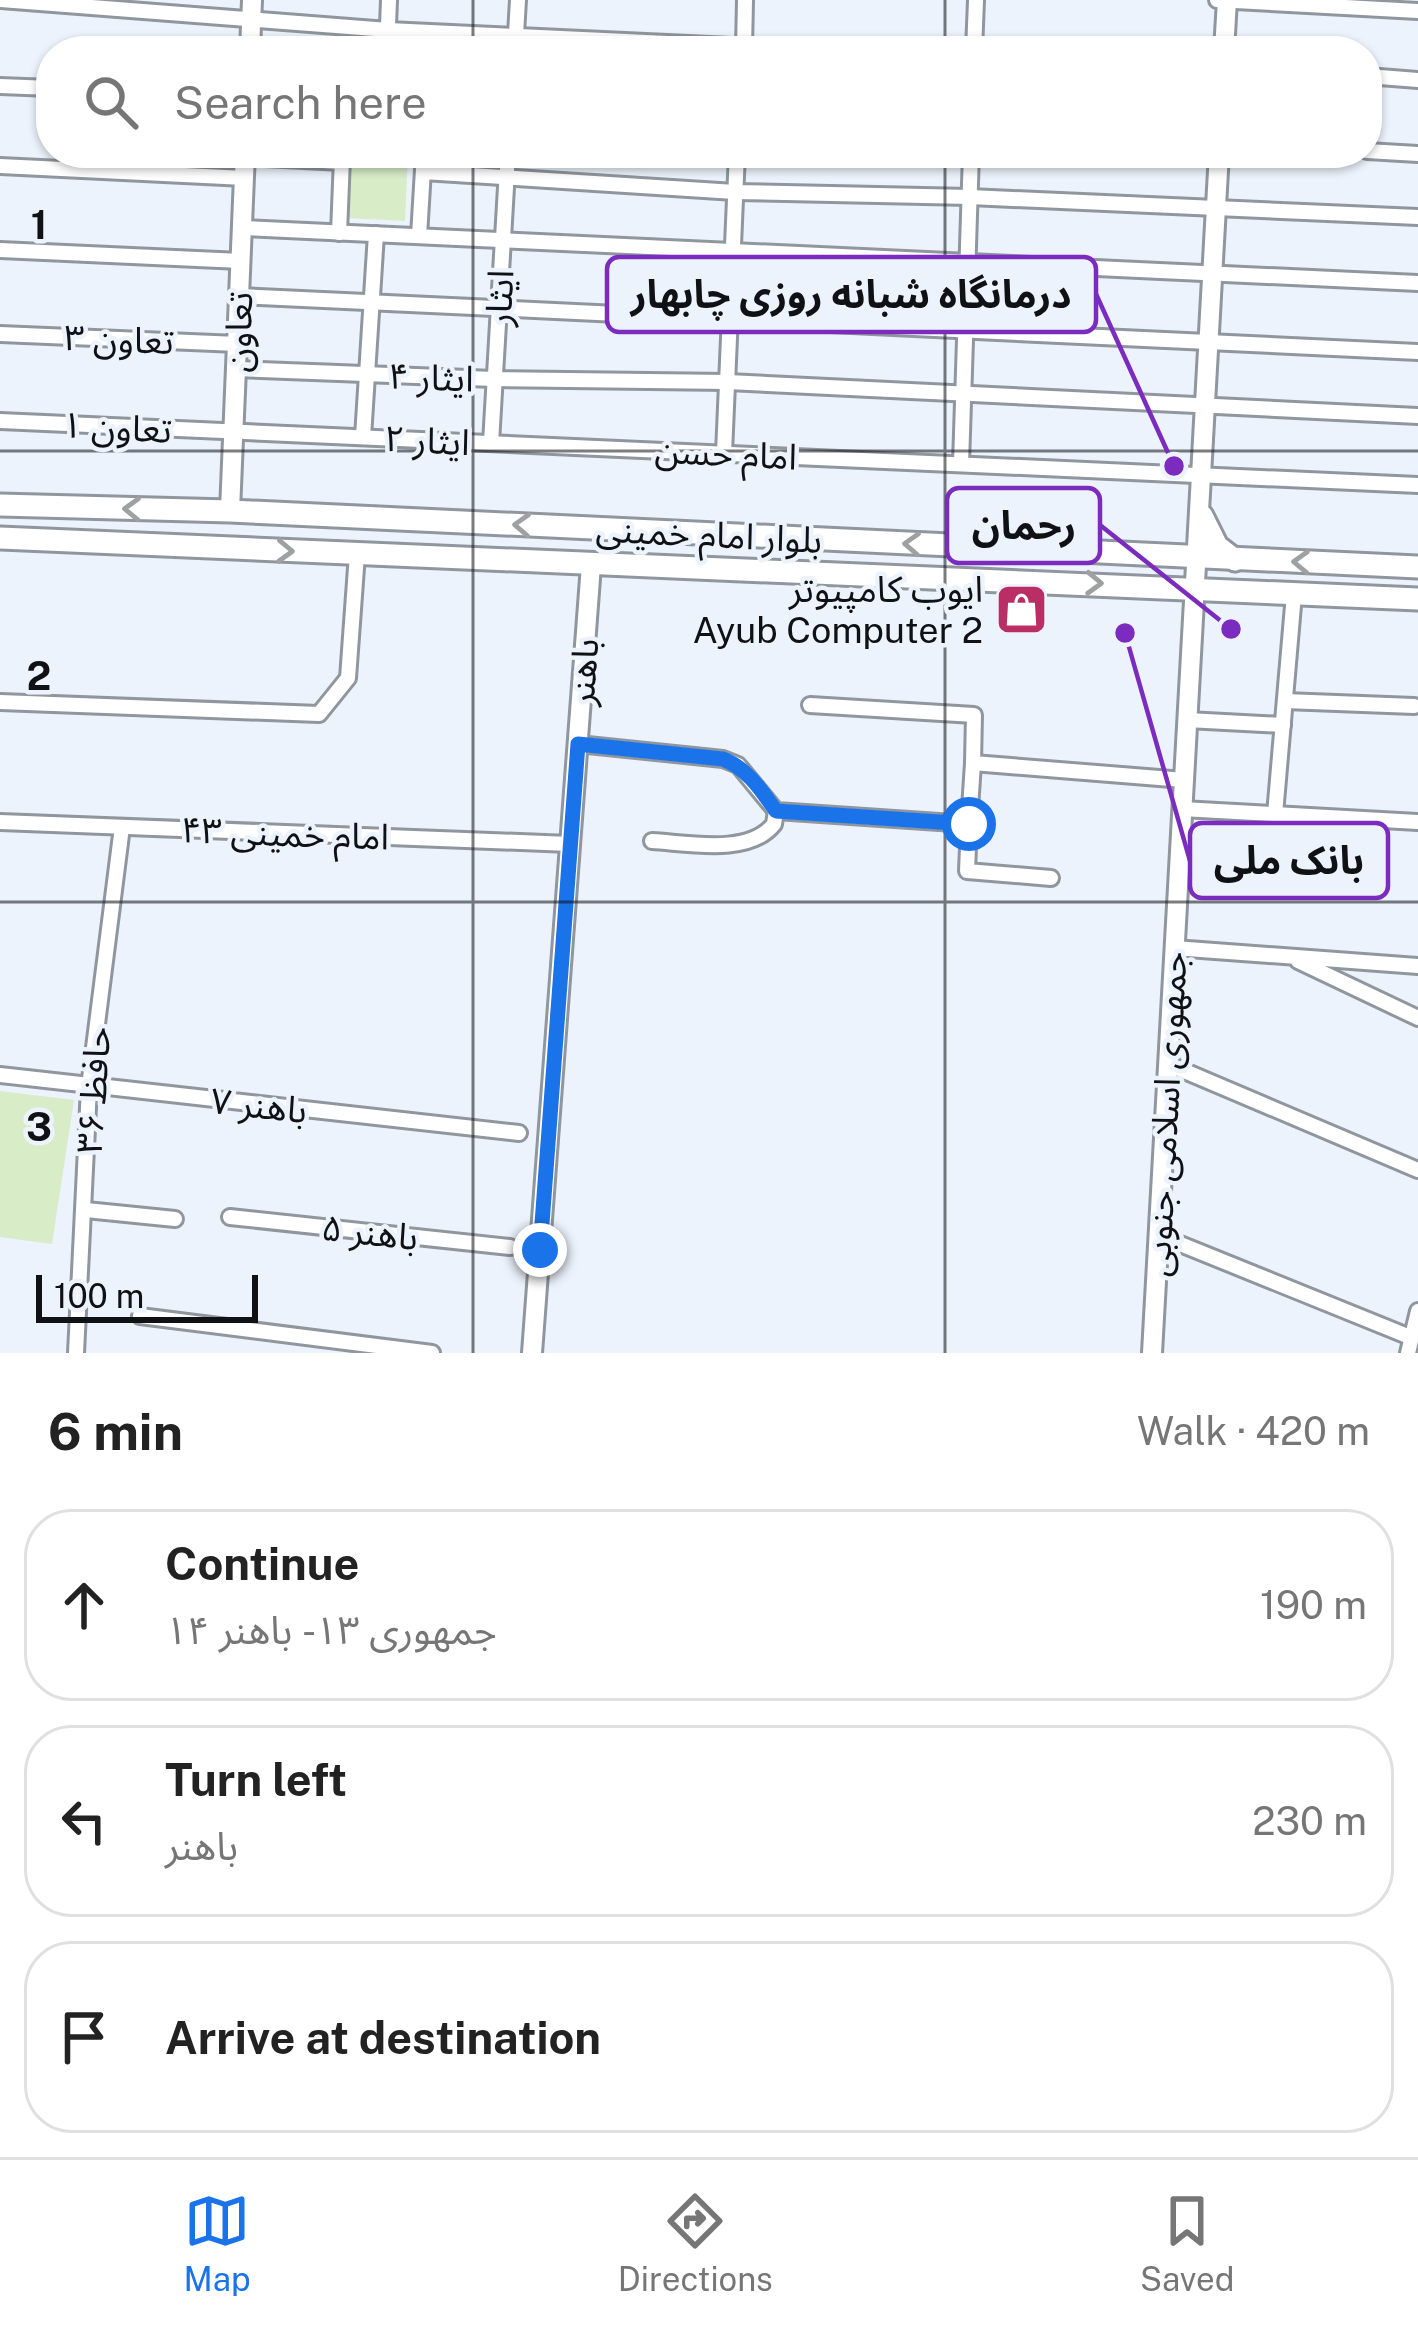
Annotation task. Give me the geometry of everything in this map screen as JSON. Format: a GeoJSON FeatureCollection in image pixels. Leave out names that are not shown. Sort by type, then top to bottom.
{"type":"FeatureCollection","features":[{"type":"Feature","properties":{"kind":"main road","name":"بلوار امام خمینی"},"geometry":{"type":"LineString","coordinates":[[0,505],[230,511],[1418,567]]}},
{"type":"Feature","properties":{"kind":"main road"},"geometry":{"type":"LineString","coordinates":[[1171,557],[1187,545],[1202,517]]}},
{"type":"Feature","properties":{"kind":"main road"},"geometry":{"type":"LineString","coordinates":[[1202,517],[1217,546],[1234,560]]}},
{"type":"Feature","properties":{"kind":"main road","name":"بلوار امام خمینی"},"geometry":{"type":"LineString","coordinates":[[0,538],[1418,599]]}},
{"type":"Feature","properties":{"kind":"street"},"geometry":{"type":"LineString","coordinates":[[1,0],[252,9],[388,30],[549,36]]}},
{"type":"Feature","properties":{"kind":"street"},"geometry":{"type":"LineString","coordinates":[[388,36],[389,0]]}},
{"type":"Feature","properties":{"kind":"street"},"geometry":{"type":"LineString","coordinates":[[516,34],[518,0]]}},
{"type":"Feature","properties":{"kind":"street"},"geometry":{"type":"LineString","coordinates":[[744,36],[746,0]]}},
{"type":"Feature","properties":{"kind":"street"},"geometry":{"type":"LineString","coordinates":[[975,36],[976,0]]}},
{"type":"Feature","properties":{"kind":"street"},"geometry":{"type":"LineString","coordinates":[[1217,0],[1418,11]]}},
{"type":"Feature","properties":{"kind":"street"},"geometry":{"type":"LineString","coordinates":[[1226,36],[1227,0]]}},
{"type":"Feature","properties":{"kind":"street"},"geometry":{"type":"LineString","coordinates":[[1382,77],[1418,80]]}},
{"type":"Feature","properties":{"kind":"street"},"geometry":{"type":"LineString","coordinates":[[0,86],[36,87]]}},
{"type":"Feature","properties":{"kind":"street"},"geometry":{"type":"LineString","coordinates":[[1382,152],[1418,154]]}},
{"type":"Feature","properties":{"kind":"street"},"geometry":{"type":"LineString","coordinates":[[0,166],[36,168]]}},
{"type":"Feature","properties":{"kind":"street"},"geometry":{"type":"LineString","coordinates":[[41,168],[245,178]]}},
{"type":"Feature","properties":{"kind":"street","name":"تعاون"},"geometry":{"type":"LineString","coordinates":[[230,511],[245,168]]}},
{"type":"Feature","properties":{"kind":"street"},"geometry":{"type":"LineString","coordinates":[[339,232],[342,168]]}},
{"type":"Feature","properties":{"kind":"street"},"geometry":{"type":"LineString","coordinates":[[419,236],[423,168]]}},
{"type":"Feature","properties":{"kind":"street","name":"ایثار"},"geometry":{"type":"LineString","coordinates":[[490,443],[507,168]]}},
{"type":"Feature","properties":{"kind":"street"},"geometry":{"type":"LineString","coordinates":[[724,453],[736,168]]}},
{"type":"Feature","properties":{"kind":"street"},"geometry":{"type":"LineString","coordinates":[[961,464],[971,168]]}},
{"type":"Feature","properties":{"kind":"street","name":"جمهوری اسلامی جنوبی"},"geometry":{"type":"LineString","coordinates":[[1152,1353],[1219,168]]}},
{"type":"Feature","properties":{"kind":"street"},"geometry":{"type":"LineString","coordinates":[[423,172],[735,192],[970,196],[1418,217]]}},
{"type":"Feature","properties":{"kind":"street"},"geometry":{"type":"LineString","coordinates":[[243,228],[1418,283]]}},
{"type":"Feature","properties":{"kind":"street"},"geometry":{"type":"LineString","coordinates":[[363,437],[376,234]]}},
{"type":"Feature","properties":{"kind":"street"},"geometry":{"type":"LineString","coordinates":[[0,250],[241,261]]}},
{"type":"Feature","properties":{"kind":"street"},"geometry":{"type":"LineString","coordinates":[[240,296],[1418,352]]}},
{"type":"Feature","properties":{"kind":"street","name":"تعاون ۳"},"geometry":{"type":"LineString","coordinates":[[0,334],[238,344]]}},
{"type":"Feature","properties":{"kind":"street","name":"ایثار ۴"},"geometry":{"type":"LineString","coordinates":[[236,369],[494,380],[728,382],[1418,416]]}},
{"type":"Feature","properties":{"kind":"street","name":"تعاون ۱"},"geometry":{"type":"LineString","coordinates":[[0,421],[363,437]]}},
{"type":"Feature","properties":{"kind":"street","name":"ایثار ۲"},"geometry":{"type":"LineString","coordinates":[[363,437],[490,443]]}},
{"type":"Feature","properties":{"kind":"street","name":"امام حسن"},"geometry":{"type":"LineString","coordinates":[[490,443],[1418,485]]}},
{"type":"Feature","properties":{"kind":"street"},"geometry":{"type":"LineString","coordinates":[[0,702],[319,714],[348,678],[357,554]]}},
{"type":"Feature","properties":{"kind":"street","name":"باهنر"},"geometry":{"type":"LineString","coordinates":[[532,1353],[592,565]]}},
{"type":"Feature","properties":{"kind":"street"},"geometry":{"type":"LineString","coordinates":[[1275,814],[1294,594]]}},
{"type":"Feature","properties":{"kind":"street"},"geometry":{"type":"LineString","coordinates":[[1285,701],[1414,706]]}},
{"type":"Feature","properties":{"kind":"street"},"geometry":{"type":"LineString","coordinates":[[810,705],[974,715],[967,871],[1051,878]]}},
{"type":"Feature","properties":{"kind":"street"},"geometry":{"type":"LineString","coordinates":[[1187,719],[1282,725]]}},
{"type":"Feature","properties":{"kind":"street"},"geometry":{"type":"LineString","coordinates":[[578,744],[723,759],[750,776],[776,811],[774,824],[755,840],[652,841]]}},
{"type":"Feature","properties":{"kind":"street"},"geometry":{"type":"LineString","coordinates":[[973,763],[1184,780]]}},
{"type":"Feature","properties":{"kind":"street"},"geometry":{"type":"LineString","coordinates":[[1182,808],[1418,822]]}},
{"type":"Feature","properties":{"kind":"street"},"geometry":{"type":"LineString","coordinates":[[776,811],[969,824]]}},
{"type":"Feature","properties":{"kind":"street","name":"امام خمینی ۴۳"},"geometry":{"type":"LineString","coordinates":[[0,823],[570,844]]}},
{"type":"Feature","properties":{"kind":"street","name":"حافظ ۳۶"},"geometry":{"type":"LineString","coordinates":[[76,1353],[89,1087],[122,827]]}},
{"type":"Feature","properties":{"kind":"street"},"geometry":{"type":"LineString","coordinates":[[1174,948],[1418,966]]}},
{"type":"Feature","properties":{"kind":"street"},"geometry":{"type":"LineString","coordinates":[[1288,957],[1418,1018]]}},
{"type":"Feature","properties":{"kind":"street"},"geometry":{"type":"LineString","coordinates":[[1168,1064],[1418,1170]]}},
{"type":"Feature","properties":{"kind":"street","name":"باهنر ۷"},"geometry":{"type":"LineString","coordinates":[[0,1075],[519,1133]]}},
{"type":"Feature","properties":{"kind":"street"},"geometry":{"type":"LineString","coordinates":[[86,1210],[175,1219]]}},
{"type":"Feature","properties":{"kind":"street","name":"باهنر ۵"},"geometry":{"type":"LineString","coordinates":[[230,1217],[510,1247]]}},
{"type":"Feature","properties":{"kind":"street"},"geometry":{"type":"LineString","coordinates":[[1158,1235],[1409,1345],[1418,1311]]}},
{"type":"Feature","properties":{"kind":"street"},"geometry":{"type":"LineString","coordinates":[[140,1316],[432,1353]]}},
{"type":"Feature","properties":{"kind":"green space"},"geometry":{"type":"Polygon","coordinates":[[[349,168],[407,168],[405,221],[347,218],[349,168]]]}},
{"type":"Feature","properties":{"kind":"green space"},"geometry":{"type":"Polygon","coordinates":[[[0,1091],[74,1100],[52,1244],[0,1237],[0,1091]]]}},
{"type":"Feature","properties":{"kind":"place","name":"درمانگاه شبانه روزی چابهار"},"geometry":{"type":"Point","coordinates":[1174,466]}},
{"type":"Feature","properties":{"kind":"place","name":"ایوب کامپیوتر Ayub Computer 2"},"geometry":{"type":"Point","coordinates":[1022,610]}},
{"type":"Feature","properties":{"kind":"place","name":"رحمان"},"geometry":{"type":"Point","coordinates":[1231,629]}},
{"type":"Feature","properties":{"kind":"place","name":"بانک ملی"},"geometry":{"type":"Point","coordinates":[1125,633]}},
{"type":"Feature","properties":{"kind":"route"},"geometry":{"type":"LineString","coordinates":[[540,1250],[578,744],[723,759],[750,776],[776,811],[969,824]]}}]}
